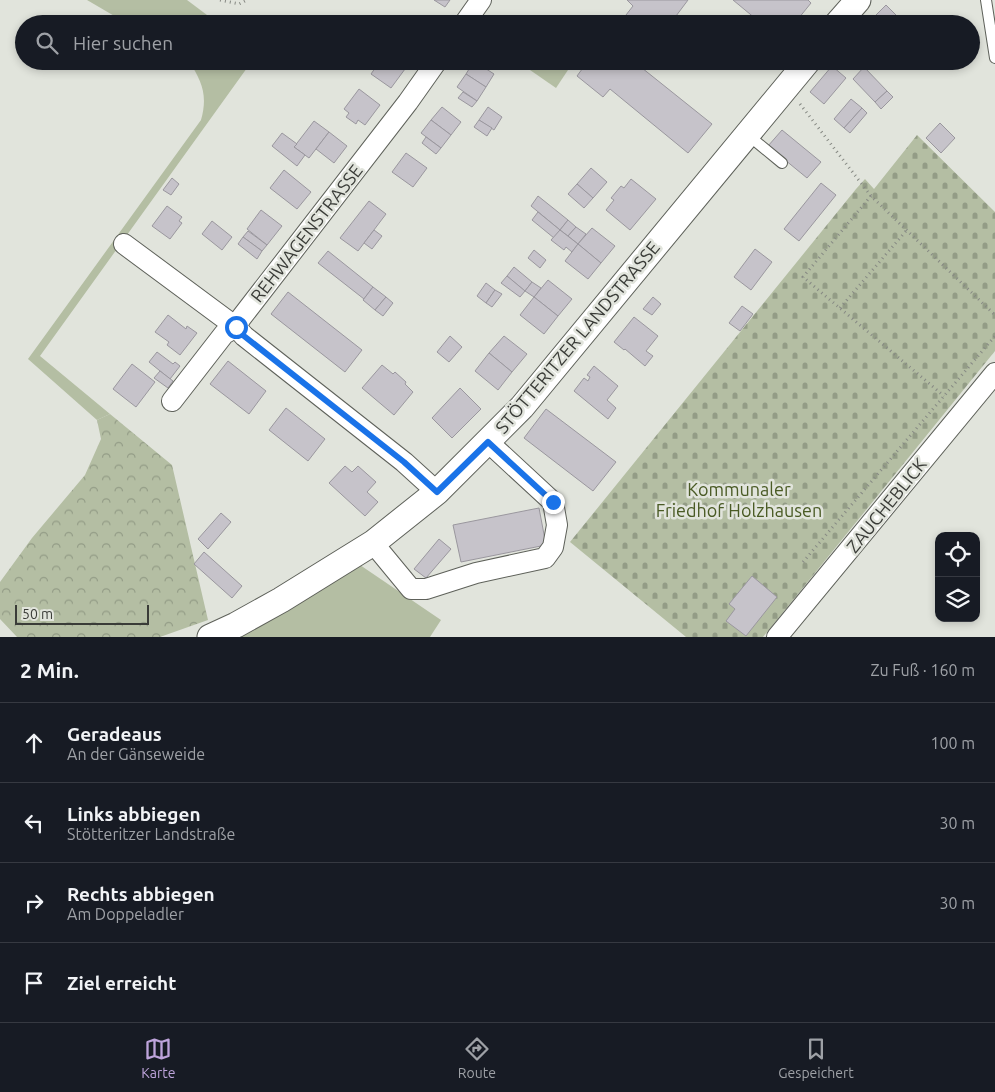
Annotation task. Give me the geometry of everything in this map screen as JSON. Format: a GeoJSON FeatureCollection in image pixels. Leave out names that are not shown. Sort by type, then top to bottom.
{"type":"FeatureCollection","features":[{"type":"Feature","properties":{"kind":"street"},"geometry":{"type":"LineString","coordinates":[[470,15],[481,0]]}},
{"type":"Feature","properties":{"kind":"street"},"geometry":{"type":"LineString","coordinates":[[846,15],[858,0]]}},
{"type":"Feature","properties":{"kind":"street","name":"REHWAGENSTRASSE"},"geometry":{"type":"LineString","coordinates":[[172,401],[224,334],[236,327],[240,318],[408,102],[431,70]]}},
{"type":"Feature","properties":{"kind":"street","name":"STÖTTERITZER LANDSTRASSE"},"geometry":{"type":"LineString","coordinates":[[210,637],[236,626],[281,600],[373,542],[437,492],[522,407],[801,70]]}},
{"type":"Feature","properties":{"kind":"street"},"geometry":{"type":"LineString","coordinates":[[124,244],[236,327],[244,336],[404,462],[437,492]]}},
{"type":"Feature","properties":{"kind":"street","name":"ZAUCHEBLICK"},"geometry":{"type":"LineString","coordinates":[[777,637],[995,373]]}},
{"type":"Feature","properties":{"kind":"street"},"geometry":{"type":"LineString","coordinates":[[373,542],[411,588],[426,589],[476,573],[545,558],[553,546],[557,525],[553,502],[488,442]]}},
{"type":"Feature","properties":{"kind":"lane"},"geometry":{"type":"LineString","coordinates":[[986,0],[995,58]]}},
{"type":"Feature","properties":{"kind":"lane"},"geometry":{"type":"LineString","coordinates":[[747,135],[782,163]]}},
{"type":"Feature","properties":{"kind":"path"},"geometry":{"type":"LineString","coordinates":[[220,0],[239,4],[247,0]]}},
{"type":"Feature","properties":{"kind":"path"},"geometry":{"type":"LineString","coordinates":[[787,87],[871,196],[995,315]]}},
{"type":"Feature","properties":{"kind":"path"},"geometry":{"type":"LineString","coordinates":[[871,196],[804,277],[944,396]]}},
{"type":"Feature","properties":{"kind":"path"},"geometry":{"type":"LineString","coordinates":[[840,308],[906,231]]}},
{"type":"Feature","properties":{"kind":"path"},"geometry":{"type":"LineString","coordinates":[[802,562],[995,336]]}},
{"type":"Feature","properties":{"kind":"green space"},"geometry":{"type":"Polygon","coordinates":[[[87,0],[187,0],[207,15],[113,15],[87,0]]]}},
{"type":"Feature","properties":{"kind":"green space"},"geometry":{"type":"Polygon","coordinates":[[[194,70],[246,70],[40,356],[110,414],[97,420],[28,359],[201,120],[204,96],[194,70]]]}},
{"type":"Feature","properties":{"kind":"green space"},"geometry":{"type":"Polygon","coordinates":[[[530,70],[568,70],[556,88],[530,70]]]}},
{"type":"Feature","properties":{"kind":"green space","name":"Kommunaler Friedhof Holzhausen"},"geometry":{"type":"Polygon","coordinates":[[[917,135],[995,212],[995,351],[763,637],[686,637],[570,542],[856,189],[865,179],[874,189],[917,135]]]}},
{"type":"Feature","properties":{"kind":"green space"},"geometry":{"type":"Polygon","coordinates":[[[110,414],[172,465],[208,620],[160,637],[17,637],[0,619],[0,582],[32,538],[85,475],[101,439],[97,420],[110,414]]]}},
{"type":"Feature","properties":{"kind":"green space"},"geometry":{"type":"Polygon","coordinates":[[[360,565],[441,620],[430,637],[236,637],[267,622],[360,565]]]}},
{"type":"Feature","properties":{"kind":"building"},"geometry":{"type":"Polygon","coordinates":[[[434,0],[450,0],[445,7],[434,0]]]}},
{"type":"Feature","properties":{"kind":"building"},"geometry":{"type":"Polygon","coordinates":[[[627,0],[688,0],[677,15],[626,15],[633,6],[627,0]]]}},
{"type":"Feature","properties":{"kind":"building"},"geometry":{"type":"Polygon","coordinates":[[[733,0],[808,0],[811,3],[801,15],[751,15],[733,0]]]}},
{"type":"Feature","properties":{"kind":"building"},"geometry":{"type":"Polygon","coordinates":[[[886,5],[896,15],[876,15],[886,5]]]}},
{"type":"Feature","properties":{"kind":"building"},"geometry":{"type":"Polygon","coordinates":[[[374,70],[404,70],[391,88],[371,74],[374,70]]]}},
{"type":"Feature","properties":{"kind":"building"},"geometry":{"type":"Polygon","coordinates":[[[468,70],[488,70],[494,74],[486,87],[466,74],[468,70]]]}},
{"type":"Feature","properties":{"kind":"building"},"geometry":{"type":"Polygon","coordinates":[[[581,70],[644,70],[712,124],[688,153],[610,89],[603,97],[577,76],[581,70]]]}},
{"type":"Feature","properties":{"kind":"building"},"geometry":{"type":"Polygon","coordinates":[[[829,70],[837,70],[846,78],[824,104],[810,92],[829,70]]]}},
{"type":"Feature","properties":{"kind":"building"},"geometry":{"type":"Polygon","coordinates":[[[861,70],[867,70],[887,91],[875,102],[853,79],[861,70]]]}},
{"type":"Feature","properties":{"kind":"building"},"geometry":{"type":"Polygon","coordinates":[[[466,74],[486,87],[477,101],[457,87],[466,74]]]}},
{"type":"Feature","properties":{"kind":"building"},"geometry":{"type":"Polygon","coordinates":[[[359,89],[380,105],[365,125],[358,120],[356,124],[346,117],[349,113],[344,109],[359,89]]]}},
{"type":"Feature","properties":{"kind":"building"},"geometry":{"type":"Polygon","coordinates":[[[887,91],[893,97],[881,109],[875,102],[887,91]]]}},
{"type":"Feature","properties":{"kind":"building"},"geometry":{"type":"Polygon","coordinates":[[[463,92],[477,101],[472,107],[458,98],[463,92]]]}},
{"type":"Feature","properties":{"kind":"building"},"geometry":{"type":"Polygon","coordinates":[[[851,99],[862,108],[844,128],[834,119],[851,99]]]}},
{"type":"Feature","properties":{"kind":"building"},"geometry":{"type":"Polygon","coordinates":[[[442,107],[461,122],[451,135],[431,120],[442,107]]]}},
{"type":"Feature","properties":{"kind":"building"},"geometry":{"type":"Polygon","coordinates":[[[488,107],[502,117],[494,130],[479,120],[488,107]]]}},
{"type":"Feature","properties":{"kind":"building"},"geometry":{"type":"Polygon","coordinates":[[[862,108],[867,113],[850,133],[844,128],[862,108]]]}},
{"type":"Feature","properties":{"kind":"building"},"geometry":{"type":"Polygon","coordinates":[[[431,120],[451,135],[441,148],[421,133],[431,120]]]}},
{"type":"Feature","properties":{"kind":"building"},"geometry":{"type":"Polygon","coordinates":[[[479,120],[492,128],[487,136],[474,127],[479,120]]]}},
{"type":"Feature","properties":{"kind":"building"},"geometry":{"type":"Polygon","coordinates":[[[314,121],[329,132],[309,158],[294,147],[314,121]]]}},
{"type":"Feature","properties":{"kind":"building"},"geometry":{"type":"Polygon","coordinates":[[[940,123],[955,138],[941,153],[926,138],[940,123]]]}},
{"type":"Feature","properties":{"kind":"building"},"geometry":{"type":"Polygon","coordinates":[[[782,130],[821,162],[807,178],[768,146],[782,130]]]}},
{"type":"Feature","properties":{"kind":"building"},"geometry":{"type":"Polygon","coordinates":[[[329,132],[347,146],[334,163],[316,149],[329,132]]]}},
{"type":"Feature","properties":{"kind":"building"},"geometry":{"type":"Polygon","coordinates":[[[282,133],[297,144],[294,147],[305,155],[297,166],[272,146],[282,133]]]}},
{"type":"Feature","properties":{"kind":"building"},"geometry":{"type":"Polygon","coordinates":[[[426,137],[441,148],[436,154],[422,143],[426,137]]]}},
{"type":"Feature","properties":{"kind":"building"},"geometry":{"type":"Polygon","coordinates":[[[406,153],[427,168],[413,187],[392,172],[406,153]]]}},
{"type":"Feature","properties":{"kind":"building"},"geometry":{"type":"Polygon","coordinates":[[[591,168],[607,182],[593,198],[577,184],[591,168]]]}},
{"type":"Feature","properties":{"kind":"building"},"geometry":{"type":"Polygon","coordinates":[[[284,170],[311,192],[297,209],[270,188],[284,170]]]}},
{"type":"Feature","properties":{"kind":"building"},"geometry":{"type":"Polygon","coordinates":[[[172,178],[179,184],[171,195],[163,190],[172,178]]]}},
{"type":"Feature","properties":{"kind":"building"},"geometry":{"type":"Polygon","coordinates":[[[631,179],[656,199],[630,230],[606,210],[614,200],[611,198],[621,186],[624,188],[631,179]]]}},
{"type":"Feature","properties":{"kind":"building"},"geometry":{"type":"Polygon","coordinates":[[[821,183],[836,195],[799,241],[784,229],[821,183]]]}},
{"type":"Feature","properties":{"kind":"building"},"geometry":{"type":"Polygon","coordinates":[[[577,184],[593,198],[584,208],[568,194],[577,184]]]}},
{"type":"Feature","properties":{"kind":"building"},"geometry":{"type":"Polygon","coordinates":[[[538,196],[568,220],[560,230],[531,206],[538,196]]]}},
{"type":"Feature","properties":{"kind":"building"},"geometry":{"type":"Polygon","coordinates":[[[369,201],[386,214],[358,251],[340,238],[369,201]]]}},
{"type":"Feature","properties":{"kind":"building"},"geometry":{"type":"Polygon","coordinates":[[[167,206],[182,217],[179,221],[182,223],[170,239],[152,226],[167,206]]]}},
{"type":"Feature","properties":{"kind":"building"},"geometry":{"type":"Polygon","coordinates":[[[261,210],[282,226],[267,245],[247,229],[261,210]]]}},
{"type":"Feature","properties":{"kind":"building"},"geometry":{"type":"Polygon","coordinates":[[[538,212],[560,230],[554,238],[532,220],[538,212]]]}},
{"type":"Feature","properties":{"kind":"building"},"geometry":{"type":"Polygon","coordinates":[[[568,220],[576,227],[568,236],[560,230],[568,220]]]}},
{"type":"Feature","properties":{"kind":"building"},"geometry":{"type":"Polygon","coordinates":[[[212,221],[232,237],[222,250],[202,234],[212,221]]]}},
{"type":"Feature","properties":{"kind":"building"},"geometry":{"type":"Polygon","coordinates":[[[576,227],[586,234],[578,244],[568,236],[576,227]]]}},
{"type":"Feature","properties":{"kind":"building"},"geometry":{"type":"Polygon","coordinates":[[[592,228],[615,246],[601,263],[578,244],[592,228]]]}},
{"type":"Feature","properties":{"kind":"building"},"geometry":{"type":"Polygon","coordinates":[[[374,230],[382,236],[372,249],[364,243],[374,230]]]}},
{"type":"Feature","properties":{"kind":"building"},"geometry":{"type":"Polygon","coordinates":[[[560,230],[578,244],[572,252],[566,247],[564,250],[551,240],[560,230]]]}},
{"type":"Feature","properties":{"kind":"building"},"geometry":{"type":"Polygon","coordinates":[[[248,231],[267,245],[262,251],[243,237],[248,231]]]}},
{"type":"Feature","properties":{"kind":"building"},"geometry":{"type":"Polygon","coordinates":[[[243,237],[262,251],[257,259],[238,244],[243,237]]]}},
{"type":"Feature","properties":{"kind":"building"},"geometry":{"type":"Polygon","coordinates":[[[578,244],[601,263],[588,279],[565,261],[578,244]]]}},
{"type":"Feature","properties":{"kind":"building"},"geometry":{"type":"Polygon","coordinates":[[[755,249],[772,262],[751,290],[734,277],[755,249]]]}},
{"type":"Feature","properties":{"kind":"building"},"geometry":{"type":"Polygon","coordinates":[[[534,250],[546,260],[540,268],[528,258],[534,250]]]}},
{"type":"Feature","properties":{"kind":"building"},"geometry":{"type":"Polygon","coordinates":[[[328,251],[373,287],[364,299],[318,263],[328,251]]]}},
{"type":"Feature","properties":{"kind":"building"},"geometry":{"type":"Polygon","coordinates":[[[514,267],[532,282],[525,291],[507,276],[514,267]]]}},
{"type":"Feature","properties":{"kind":"building"},"geometry":{"type":"Polygon","coordinates":[[[507,276],[525,291],[520,297],[501,283],[507,276]]]}},
{"type":"Feature","properties":{"kind":"building"},"geometry":{"type":"Polygon","coordinates":[[[548,280],[572,299],[558,316],[534,297],[548,280]]]}},
{"type":"Feature","properties":{"kind":"building"},"geometry":{"type":"Polygon","coordinates":[[[532,282],[541,288],[534,297],[525,291],[532,282]]]}},
{"type":"Feature","properties":{"kind":"building"},"geometry":{"type":"Polygon","coordinates":[[[486,283],[495,290],[486,303],[477,296],[486,283]]]}},
{"type":"Feature","properties":{"kind":"building"},"geometry":{"type":"Polygon","coordinates":[[[373,287],[386,297],[375,310],[363,300],[373,287]]]}},
{"type":"Feature","properties":{"kind":"building"},"geometry":{"type":"Polygon","coordinates":[[[495,290],[502,294],[492,307],[486,303],[495,290]]]}},
{"type":"Feature","properties":{"kind":"building"},"geometry":{"type":"Polygon","coordinates":[[[288,292],[362,350],[345,372],[271,314],[288,292]]]}},
{"type":"Feature","properties":{"kind":"building"},"geometry":{"type":"Polygon","coordinates":[[[386,297],[393,303],[383,316],[375,310],[386,297]]]}},
{"type":"Feature","properties":{"kind":"building"},"geometry":{"type":"Polygon","coordinates":[[[534,297],[558,316],[544,334],[520,315],[534,297]]]}},
{"type":"Feature","properties":{"kind":"building"},"geometry":{"type":"Polygon","coordinates":[[[653,297],[661,304],[652,315],[643,309],[653,297]]]}},
{"type":"Feature","properties":{"kind":"building"},"geometry":{"type":"Polygon","coordinates":[[[742,306],[753,314],[740,331],[729,323],[742,306]]]}},
{"type":"Feature","properties":{"kind":"building"},"geometry":{"type":"Polygon","coordinates":[[[168,315],[186,329],[187,326],[197,333],[180,355],[167,345],[169,342],[155,332],[168,315]]]}},
{"type":"Feature","properties":{"kind":"building"},"geometry":{"type":"Polygon","coordinates":[[[634,317],[658,336],[646,351],[653,356],[645,366],[614,342],[634,317]]]}},
{"type":"Feature","properties":{"kind":"building"},"geometry":{"type":"Polygon","coordinates":[[[450,336],[462,347],[449,362],[437,352],[450,336]]]}},
{"type":"Feature","properties":{"kind":"building"},"geometry":{"type":"Polygon","coordinates":[[[504,336],[527,354],[512,372],[489,353],[504,336]]]}},
{"type":"Feature","properties":{"kind":"building"},"geometry":{"type":"Polygon","coordinates":[[[157,352],[173,364],[175,362],[180,366],[170,379],[149,362],[157,352]]]}},
{"type":"Feature","properties":{"kind":"building"},"geometry":{"type":"Polygon","coordinates":[[[489,353],[512,372],[498,390],[475,371],[489,353]]]}},
{"type":"Feature","properties":{"kind":"building"},"geometry":{"type":"Polygon","coordinates":[[[228,361],[266,391],[249,414],[210,384],[228,361]]]}},
{"type":"Feature","properties":{"kind":"building"},"geometry":{"type":"Polygon","coordinates":[[[132,364],[155,382],[136,407],[113,389],[132,364]]]}},
{"type":"Feature","properties":{"kind":"building"},"geometry":{"type":"Polygon","coordinates":[[[382,365],[393,374],[395,372],[413,392],[394,415],[362,388],[382,365]]]}},
{"type":"Feature","properties":{"kind":"building"},"geometry":{"type":"Polygon","coordinates":[[[594,366],[618,386],[607,400],[616,408],[608,419],[574,391],[584,378],[588,381],[590,377],[587,375],[594,366]]]}},
{"type":"Feature","properties":{"kind":"building"},"geometry":{"type":"Polygon","coordinates":[[[160,371],[173,381],[168,388],[154,378],[160,371]]]}},
{"type":"Feature","properties":{"kind":"building"},"geometry":{"type":"Polygon","coordinates":[[[460,388],[481,409],[452,438],[432,418],[460,388]]]}},
{"type":"Feature","properties":{"kind":"building"},"geometry":{"type":"Polygon","coordinates":[[[286,408],[325,439],[308,461],[269,430],[286,408]]]}},
{"type":"Feature","properties":{"kind":"building"},"geometry":{"type":"Polygon","coordinates":[[[546,409],[616,462],[593,491],[524,438],[546,409]]]}},
{"type":"Feature","properties":{"kind":"building"},"geometry":{"type":"Polygon","coordinates":[[[345,466],[352,472],[358,466],[376,482],[367,492],[378,502],[365,516],[329,483],[345,466]]]}},
{"type":"Feature","properties":{"kind":"building"},"geometry":{"type":"Polygon","coordinates":[[[539,508],[546,545],[461,562],[453,525],[539,508]]]}},
{"type":"Feature","properties":{"kind":"building"},"geometry":{"type":"Polygon","coordinates":[[[221,513],[231,522],[208,549],[198,539],[221,513]]]}},
{"type":"Feature","properties":{"kind":"building"},"geometry":{"type":"Polygon","coordinates":[[[439,539],[451,549],[426,578],[414,569],[439,539]]]}},
{"type":"Feature","properties":{"kind":"building"},"geometry":{"type":"Polygon","coordinates":[[[204,552],[242,586],[232,598],[194,564],[204,552]]]}},
{"type":"Feature","properties":{"kind":"building"},"geometry":{"type":"Polygon","coordinates":[[[752,576],[777,597],[746,636],[726,621],[735,609],[729,604],[752,576]]]}},
{"type":"Feature","properties":{"kind":"route"},"geometry":{"type":"LineString","coordinates":[[236,327],[244,336],[404,462],[437,492],[488,442],[553,502]]}}]}
